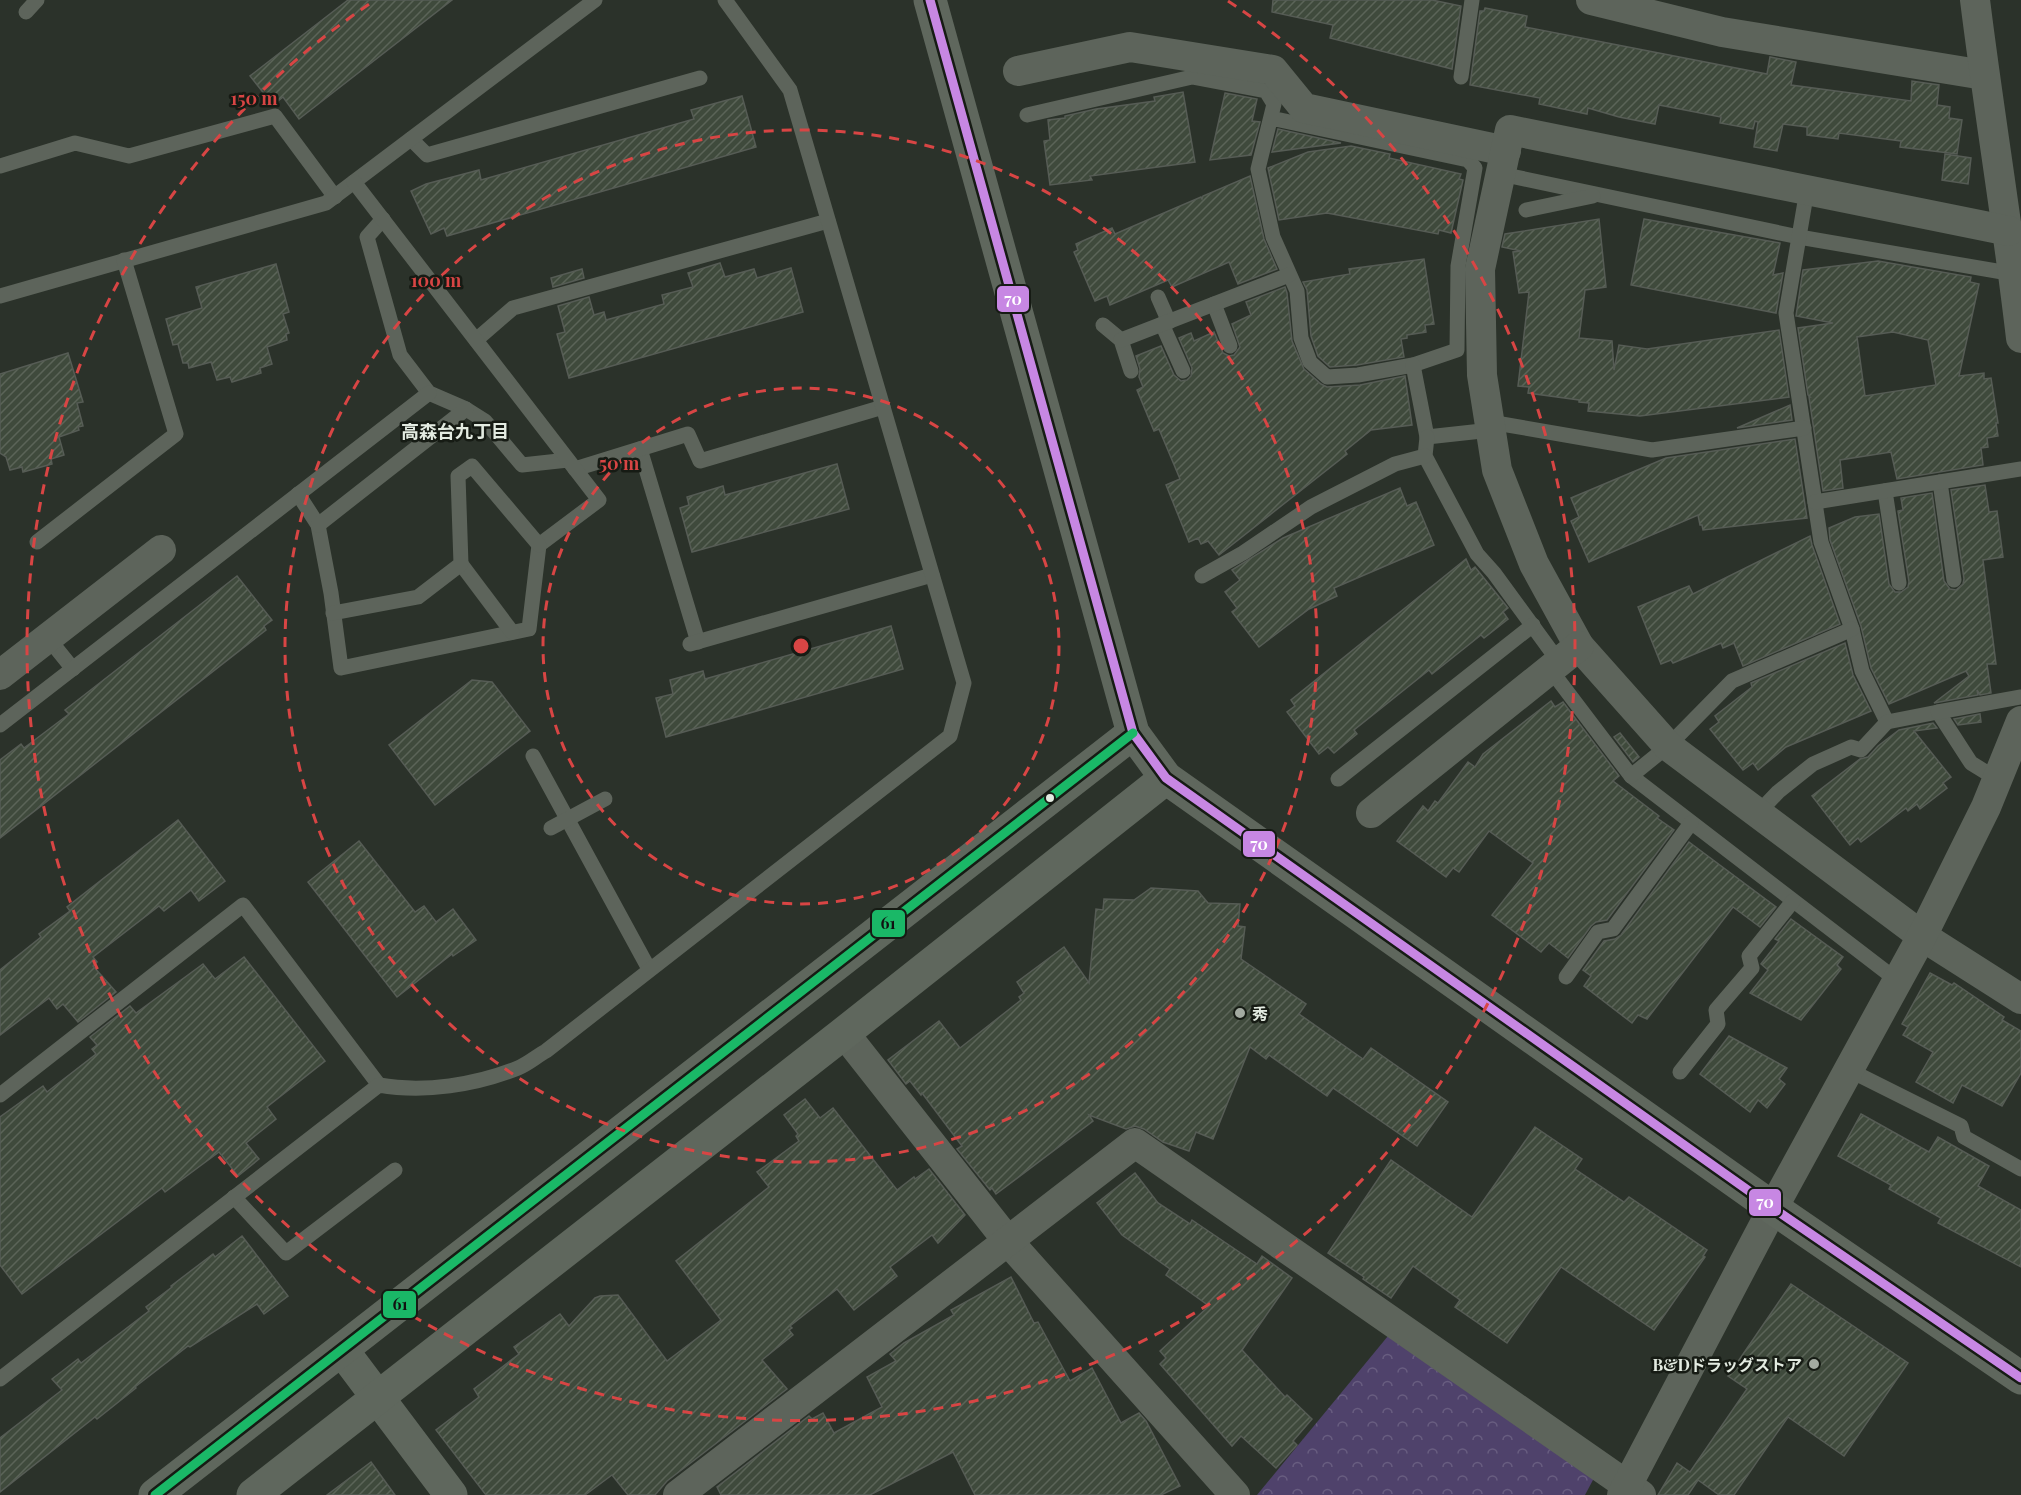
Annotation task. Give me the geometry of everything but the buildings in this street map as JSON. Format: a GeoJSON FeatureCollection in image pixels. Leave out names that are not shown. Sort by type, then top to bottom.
{"type":"FeatureCollection","features":[{"type":"Feature","properties":{"kind":"street"},"geometry":{"type":"LineString","coordinates":[[930,0],[1133,733],[1166,778],[1773,1208],[2021,1378]]}},
{"type":"Feature","properties":{"kind":"street"},"geometry":{"type":"LineString","coordinates":[[1591,0],[1722,32],[1984,75]]}},
{"type":"Feature","properties":{"kind":"street"},"geometry":{"type":"LineString","coordinates":[[1975,0],[1984,75],[2012,218],[2014,274],[2021,338]]}},
{"type":"Feature","properties":{"kind":"street"},"geometry":{"type":"LineString","coordinates":[[1018,71],[1130,47],[1273,70],[1305,108],[1503,163]]}},
{"type":"Feature","properties":{"kind":"street"},"geometry":{"type":"LineString","coordinates":[[2012,218],[1807,190],[1510,130],[1480,269],[1482,375],[1497,471],[1534,564],[1562,659],[1668,746],[1922,936],[2021,999]]}},
{"type":"Feature","properties":{"kind":"street"},"geometry":{"type":"LineString","coordinates":[[0,675],[160,550]]}},
{"type":"Feature","properties":{"kind":"street"},"geometry":{"type":"LineString","coordinates":[[1371,813],[1562,659]]}},
{"type":"Feature","properties":{"kind":"street"},"geometry":{"type":"LineString","coordinates":[[678,1495],[1136,1143],[1630,1492],[1773,1208],[1898,981],[2008,768],[2021,721]]}},
{"type":"Feature","properties":{"kind":"street"},"geometry":{"type":"LineString","coordinates":[[155,1495],[1133,733]]}},
{"type":"Feature","properties":{"kind":"street"},"geometry":{"type":"LineString","coordinates":[[253,1495],[1166,778]]}},
{"type":"Feature","properties":{"kind":"street"},"geometry":{"type":"LineString","coordinates":[[844,1033],[1007,1240],[1235,1495]]}},
{"type":"Feature","properties":{"kind":"street"},"geometry":{"type":"LineString","coordinates":[[342,1350],[451,1495]]}},
{"type":"Feature","properties":{"kind":"lane"},"geometry":{"type":"LineString","coordinates":[[26,12],[37,0]]}},
{"type":"Feature","properties":{"kind":"lane"},"geometry":{"type":"LineString","coordinates":[[0,296],[326,203],[411,139],[578,5],[595,0]]}},
{"type":"Feature","properties":{"kind":"lane"},"geometry":{"type":"LineString","coordinates":[[0,1095],[243,905],[379,1084],[400,1089],[439,1087],[489,1078],[519,1067],[546,1051],[950,736],[964,683],[790,90],[725,0]]}},
{"type":"Feature","properties":{"kind":"lane"},"geometry":{"type":"LineString","coordinates":[[1461,77],[1472,0]]}},
{"type":"Feature","properties":{"kind":"lane"},"geometry":{"type":"LineString","coordinates":[[411,139],[427,155],[700,78]]}},
{"type":"Feature","properties":{"kind":"lane"},"geometry":{"type":"LineString","coordinates":[[1027,115],[1192,78],[1266,91],[1274,104],[1258,170],[1273,237],[1297,291],[1301,338],[1310,362],[1327,377],[1358,375],[1413,365],[1457,350],[1458,266],[1475,168],[1468,160],[1271,118]]}},
{"type":"Feature","properties":{"kind":"lane"},"geometry":{"type":"LineString","coordinates":[[0,166],[75,143],[129,156],[275,116],[334,196]]}},
{"type":"Feature","properties":{"kind":"lane"},"geometry":{"type":"LineString","coordinates":[[1503,163],[1599,195],[1799,237],[2014,274]]}},
{"type":"Feature","properties":{"kind":"lane"},"geometry":{"type":"LineString","coordinates":[[354,182],[599,501],[539,544]]}},
{"type":"Feature","properties":{"kind":"lane"},"geometry":{"type":"LineString","coordinates":[[1807,190],[1786,313],[1821,542],[1851,629],[1862,671],[1887,722]]}},
{"type":"Feature","properties":{"kind":"lane"},"geometry":{"type":"LineString","coordinates":[[1526,210],[1599,195]]}},
{"type":"Feature","properties":{"kind":"lane"},"geometry":{"type":"LineString","coordinates":[[383,219],[366,237],[400,355],[429,393],[466,409],[485,421],[522,465],[571,465],[640,449],[688,434],[700,461],[883,407]]}},
{"type":"Feature","properties":{"kind":"lane"},"geometry":{"type":"LineString","coordinates":[[476,340],[513,308],[828,221]]}},
{"type":"Feature","properties":{"kind":"lane"},"geometry":{"type":"LineString","coordinates":[[37,542],[176,434],[124,260]]}},
{"type":"Feature","properties":{"kind":"lane"},"geometry":{"type":"LineString","coordinates":[[1121,340],[1289,275]]}},
{"type":"Feature","properties":{"kind":"lane"},"geometry":{"type":"LineString","coordinates":[[1158,297],[1183,371]]}},
{"type":"Feature","properties":{"kind":"lane"},"geometry":{"type":"LineString","coordinates":[[1214,304],[1230,346]]}},
{"type":"Feature","properties":{"kind":"lane"},"geometry":{"type":"LineString","coordinates":[[1103,325],[1121,340],[1131,370]]}},
{"type":"Feature","properties":{"kind":"lane"},"geometry":{"type":"LineString","coordinates":[[1413,365],[1427,437],[1425,456],[1477,554],[1562,659],[1631,776],[1898,981]]}},
{"type":"Feature","properties":{"kind":"lane"},"geometry":{"type":"LineString","coordinates":[[0,726],[429,393]]}},
{"type":"Feature","properties":{"kind":"lane"},"geometry":{"type":"LineString","coordinates":[[318,525],[466,409]]}},
{"type":"Feature","properties":{"kind":"lane"},"geometry":{"type":"LineString","coordinates":[[1427,437],[1490,426],[1652,450],[1804,428]]}},
{"type":"Feature","properties":{"kind":"lane"},"geometry":{"type":"LineString","coordinates":[[640,449],[694,643],[932,575]]}},
{"type":"Feature","properties":{"kind":"lane"},"geometry":{"type":"LineString","coordinates":[[1202,576],[1243,553],[1311,507],[1395,464],[1425,456]]}},
{"type":"Feature","properties":{"kind":"lane"},"geometry":{"type":"LineString","coordinates":[[298,495],[318,525],[331,593],[341,668],[512,633],[530,629],[539,544],[472,466],[458,476],[461,564],[512,633]]}},
{"type":"Feature","properties":{"kind":"lane"},"geometry":{"type":"LineString","coordinates":[[1815,502],[2021,469]]}},
{"type":"Feature","properties":{"kind":"lane"},"geometry":{"type":"LineString","coordinates":[[1940,482],[1954,580]]}},
{"type":"Feature","properties":{"kind":"lane"},"geometry":{"type":"LineString","coordinates":[[1885,490],[1899,583]]}},
{"type":"Feature","properties":{"kind":"lane"},"geometry":{"type":"LineString","coordinates":[[333,613],[418,597],[461,564]]}},
{"type":"Feature","properties":{"kind":"lane"},"geometry":{"type":"LineString","coordinates":[[1338,779],[1533,625]]}},
{"type":"Feature","properties":{"kind":"lane"},"geometry":{"type":"LineString","coordinates":[[1631,776],[1668,746],[1732,681],[1851,629]]}},
{"type":"Feature","properties":{"kind":"lane"},"geometry":{"type":"LineString","coordinates":[[48,638],[73,669]]}},
{"type":"Feature","properties":{"kind":"lane"},"geometry":{"type":"LineString","coordinates":[[1758,813],[1778,792],[1813,765],[1851,747],[1861,750],[1887,722],[2021,697]]}},
{"type":"Feature","properties":{"kind":"lane"},"geometry":{"type":"LineString","coordinates":[[1938,712],[1971,763],[2008,768]]}},
{"type":"Feature","properties":{"kind":"lane"},"geometry":{"type":"LineString","coordinates":[[533,756],[649,969]]}},
{"type":"Feature","properties":{"kind":"lane"},"geometry":{"type":"LineString","coordinates":[[551,828],[605,799]]}},
{"type":"Feature","properties":{"kind":"lane"},"geometry":{"type":"LineString","coordinates":[[1566,977],[1598,932],[1613,930],[1691,823]]}},
{"type":"Feature","properties":{"kind":"lane"},"geometry":{"type":"LineString","coordinates":[[1680,1072],[1718,1024],[1716,1010],[1752,968],[1749,956],[1793,901]]}},
{"type":"Feature","properties":{"kind":"lane"},"geometry":{"type":"LineString","coordinates":[[1849,1070],[1961,1126],[1964,1137],[2021,1169]]}},
{"type":"Feature","properties":{"kind":"lane"},"geometry":{"type":"LineString","coordinates":[[0,1379],[379,1084]]}},
{"type":"Feature","properties":{"kind":"lane"},"geometry":{"type":"LineString","coordinates":[[234,1197],[286,1253],[395,1170]]}},
{"type":"Feature","properties":{"kind":"green space"},"geometry":{"type":"Polygon","coordinates":[[[1388,1336],[1594,1478],[1585,1495],[1257,1495],[1388,1336]]]}},
{"type":"Feature","properties":{"kind":"transit line","name":"70"},"geometry":{"type":"LineString","coordinates":[[930,0],[1133,733],[1166,778],[1773,1208],[2021,1378]]}},
{"type":"Feature","properties":{"kind":"transit line","name":"61"},"geometry":{"type":"LineString","coordinates":[[155,1495],[1133,733]]}},
{"type":"Feature","properties":{"kind":"place","name":"秀"},"geometry":{"type":"Point","coordinates":[1240,1013]}},
{"type":"Feature","properties":{"kind":"place","name":"B&Dドラッグストア"},"geometry":{"type":"Point","coordinates":[1814,1364]}},
{"type":"Feature","properties":{"kind":"district","name":"高森台九丁目"},"geometry":{"type":"Point","coordinates":[455,431]}}]}
